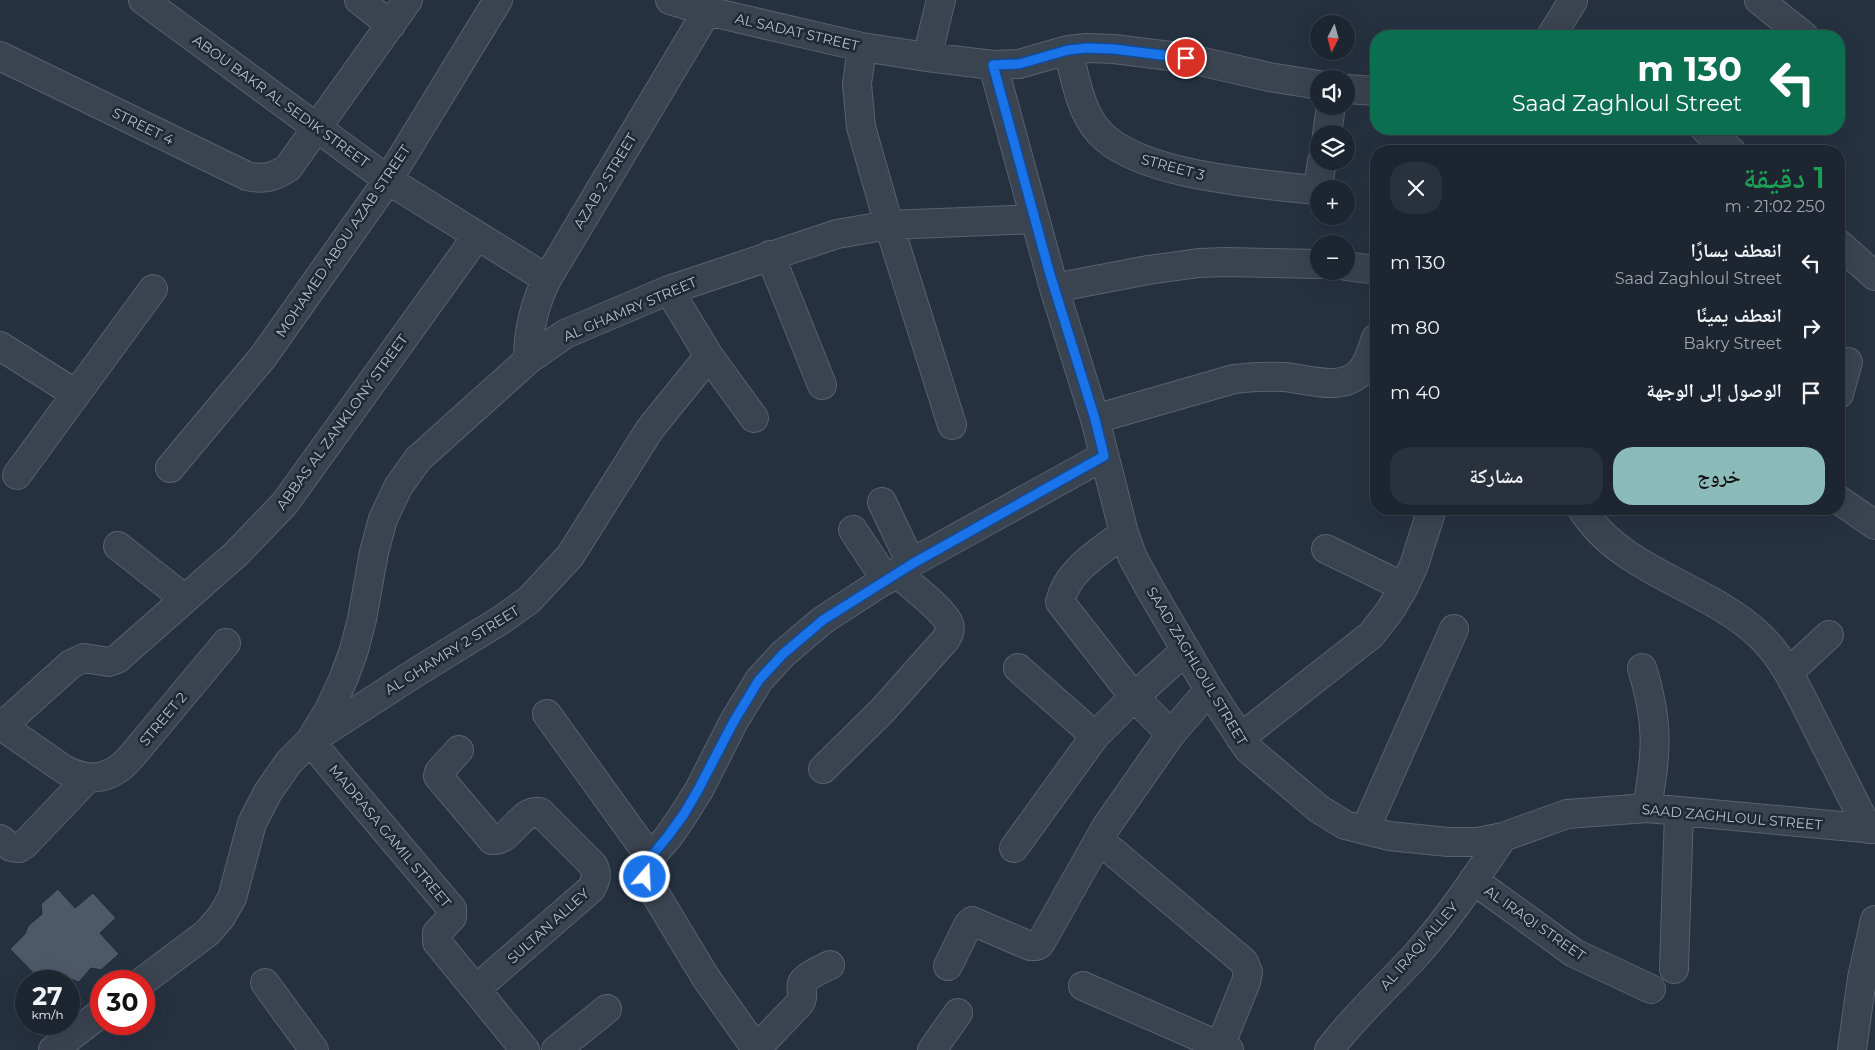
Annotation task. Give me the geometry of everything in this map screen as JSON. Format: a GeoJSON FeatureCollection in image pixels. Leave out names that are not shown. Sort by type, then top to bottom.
{"type":"FeatureCollection","features":[{"type":"Feature","properties":{"kind":"street","name":"ABOU BAKR AL SEDIK STREET"},"geometry":{"type":"LineString","coordinates":[[143,0],[388,180],[547,278]]}},
{"type":"Feature","properties":{"kind":"street"},"geometry":{"type":"LineString","coordinates":[[359,0],[391,25]]}},
{"type":"Feature","properties":{"kind":"street"},"geometry":{"type":"LineString","coordinates":[[317,128],[408,0]]}},
{"type":"Feature","properties":{"kind":"street","name":"MOHAMED ABOU AZAB STREET"},"geometry":{"type":"LineString","coordinates":[[170,468],[263,357],[388,180],[498,0]]}},
{"type":"Feature","properties":{"kind":"street"},"geometry":{"type":"LineString","coordinates":[[927,57],[941,0]]}},
{"type":"Feature","properties":{"kind":"street"},"geometry":{"type":"LineString","coordinates":[[1759,0],[1796,30]]}},
{"type":"Feature","properties":{"kind":"street","name":"AL SADAT STREET"},"geometry":{"type":"LineString","coordinates":[[675,1],[707,12],[862,47],[927,57],[993,65],[1029,62],[1068,50],[1087,48],[1114,49],[1186,58],[1310,84]]}},
{"type":"Feature","properties":{"kind":"street"},"geometry":{"type":"LineString","coordinates":[[1555,30],[1573,2]]}},
{"type":"Feature","properties":{"kind":"street","name":"AZAB 2 STREET"},"geometry":{"type":"LineString","coordinates":[[528,360],[528,339],[532,318],[547,278],[707,12]]}},
{"type":"Feature","properties":{"kind":"street"},"geometry":{"type":"LineString","coordinates":[[862,47],[857,84],[861,127],[889,225],[952,425]]}},
{"type":"Feature","properties":{"kind":"street","name":"STREET 3"},"geometry":{"type":"LineString","coordinates":[[1068,50],[1085,112],[1098,132],[1117,148],[1138,158],[1201,175],[1233,181],[1305,189],[1315,188],[1319,181],[1321,170]]}},
{"type":"Feature","properties":{"kind":"street","name":"STREET 4"},"geometry":{"type":"LineString","coordinates":[[0,56],[247,176],[264,179],[273,177],[288,168],[317,128]]}},
{"type":"Feature","properties":{"kind":"street","name":"SAAD ZAGHLOUL STREET"},"geometry":{"type":"LineString","coordinates":[[993,65],[1034,219],[1095,419],[1124,534],[1133,558],[1209,690],[1248,749],[1319,809],[1345,825],[1389,836],[1448,842],[1478,842],[1503,837],[1567,814],[1647,808],[1872,829]]}},
{"type":"Feature","properties":{"kind":"street"},"geometry":{"type":"LineString","coordinates":[[1355,90],[1370,91]]}},
{"type":"Feature","properties":{"kind":"street"},"geometry":{"type":"LineString","coordinates":[[1712,135],[1724,145]]}},
{"type":"Feature","properties":{"kind":"street","name":"AL GHAMRY STREET"},"geometry":{"type":"LineString","coordinates":[[310,741],[329,710],[349,665],[362,618],[370,572],[383,519],[398,487],[418,459],[528,360],[565,334],[669,290],[837,234],[889,225],[1034,219]]}},
{"type":"Feature","properties":{"kind":"street","name":"ABBAS AL ZANKLONY STREET"},"geometry":{"type":"LineString","coordinates":[[1,726],[72,664],[84,658],[109,662],[117,659],[236,554],[285,503],[477,236]]}},
{"type":"Feature","properties":{"kind":"street"},"geometry":{"type":"LineString","coordinates":[[1845,249],[1875,276]]}},
{"type":"Feature","properties":{"kind":"street"},"geometry":{"type":"LineString","coordinates":[[770,255],[822,385]]}},
{"type":"Feature","properties":{"kind":"street"},"geometry":{"type":"LineString","coordinates":[[1054,288],[1148,270],[1199,263],[1310,264]]}},
{"type":"Feature","properties":{"kind":"street"},"geometry":{"type":"LineString","coordinates":[[1355,267],[1370,269]]}},
{"type":"Feature","properties":{"kind":"street"},"geometry":{"type":"LineString","coordinates":[[18,476],[153,289]]}},
{"type":"Feature","properties":{"kind":"street"},"geometry":{"type":"LineString","coordinates":[[669,290],[709,356],[754,418]]}},
{"type":"Feature","properties":{"kind":"street"},"geometry":{"type":"LineString","coordinates":[[0,346],[76,394]]}},
{"type":"Feature","properties":{"kind":"street"},"geometry":{"type":"LineString","coordinates":[[1095,419],[1234,379],[1286,377],[1334,383],[1348,380],[1361,371],[1370,351]]}},
{"type":"Feature","properties":{"kind":"street","name":"AL GHAMRY 2 STREET"},"geometry":{"type":"LineString","coordinates":[[155,972],[207,932],[221,917],[232,898],[252,823],[268,792],[289,762],[310,741],[414,673],[501,620],[528,600],[570,556],[650,429],[709,356]]}},
{"type":"Feature","properties":{"kind":"street"},"geometry":{"type":"LineString","coordinates":[[1845,373],[1848,362]]}},
{"type":"Feature","properties":{"kind":"street"},"geometry":{"type":"LineString","coordinates":[[830,965],[805,979],[802,984],[803,998],[800,1004],[756,1049],[706,978],[645,877],[645,864],[684,814],[734,721],[759,680],[783,654],[823,620],[898,572],[1104,456]]}},
{"type":"Feature","properties":{"kind":"street"},"geometry":{"type":"LineString","coordinates":[[882,502],[898,572]]}},
{"type":"Feature","properties":{"kind":"street"},"geometry":{"type":"LineString","coordinates":[[1845,504],[1875,525]]}},
{"type":"Feature","properties":{"kind":"street"},"geometry":{"type":"LineString","coordinates":[[1240,738],[1371,635],[1390,612],[1404,587],[1414,565],[1430,515]]}},
{"type":"Feature","properties":{"kind":"street"},"geometry":{"type":"LineString","coordinates":[[1586,515],[1598,529],[1618,546],[1651,570],[1738,617],[1760,635],[1789,672],[1872,829]]}},
{"type":"Feature","properties":{"kind":"street"},"geometry":{"type":"LineString","coordinates":[[823,770],[882,711],[946,640],[950,632],[949,623],[940,612],[853,530]]}},
{"type":"Feature","properties":{"kind":"street"},"geometry":{"type":"LineString","coordinates":[[1124,534],[1083,565],[1068,583],[1062,593],[1060,602],[1134,697],[1171,734]]}},
{"type":"Feature","properties":{"kind":"street"},"geometry":{"type":"LineString","coordinates":[[118,546],[185,599]]}},
{"type":"Feature","properties":{"kind":"street"},"geometry":{"type":"LineString","coordinates":[[1326,549],[1404,587]]}},
{"type":"Feature","properties":{"kind":"street"},"geometry":{"type":"LineString","coordinates":[[1365,830],[1454,628]]}},
{"type":"Feature","properties":{"kind":"street"},"geometry":{"type":"LineString","coordinates":[[1789,672],[1829,634]]}},
{"type":"Feature","properties":{"kind":"street","name":"STREET 2"},"geometry":{"type":"LineString","coordinates":[[88,778],[101,777],[123,767],[226,643]]}},
{"type":"Feature","properties":{"kind":"street"},"geometry":{"type":"LineString","coordinates":[[1014,848],[1095,736],[1134,697],[1186,650]]}},
{"type":"Feature","properties":{"kind":"street"},"geometry":{"type":"LineString","coordinates":[[1018,668],[1095,736]]}},
{"type":"Feature","properties":{"kind":"street"},"geometry":{"type":"LineString","coordinates":[[1642,668],[1652,703],[1656,747],[1647,808]]}},
{"type":"Feature","properties":{"kind":"street"},"geometry":{"type":"LineString","coordinates":[[948,966],[968,924],[972,921],[1030,946],[1040,944],[1099,840],[1171,734],[1209,690]]}},
{"type":"Feature","properties":{"kind":"street"},"geometry":{"type":"LineString","coordinates":[[547,714],[650,857]]}},
{"type":"Feature","properties":{"kind":"street"},"geometry":{"type":"LineString","coordinates":[[0,839],[11,847],[19,848],[25,844],[88,778],[65,770],[1,726]]}},
{"type":"Feature","properties":{"kind":"street","name":"MADRASA GAMIL STREET"},"geometry":{"type":"LineString","coordinates":[[310,741],[452,909],[452,917],[437,933],[436,939],[525,1050]]}},
{"type":"Feature","properties":{"kind":"street","name":"SULTAN ALLEY"},"geometry":{"type":"LineString","coordinates":[[459,750],[439,772],[438,776],[492,840],[499,840],[530,813],[540,812],[593,865],[596,871],[595,881],[591,889],[476,989]]}},
{"type":"Feature","properties":{"kind":"street"},"geometry":{"type":"LineString","coordinates":[[1674,968],[1678,811]]}},
{"type":"Feature","properties":{"kind":"street","name":"AL IRAQI ALLEY"},"geometry":{"type":"LineString","coordinates":[[1329,1050],[1344,1029],[1417,953],[1449,915],[1503,837]]}},
{"type":"Feature","properties":{"kind":"street"},"geometry":{"type":"LineString","coordinates":[[1083,986],[1213,1046],[1246,982],[1248,972],[1244,962],[1099,840]]}},
{"type":"Feature","properties":{"kind":"street","name":"AL IRAQI STREET"},"geometry":{"type":"LineString","coordinates":[[1473,880],[1574,953],[1651,989]]}},
{"type":"Feature","properties":{"kind":"street"},"geometry":{"type":"LineString","coordinates":[[1852,1050],[1862,978],[1875,920]]}},
{"type":"Feature","properties":{"kind":"street"},"geometry":{"type":"LineString","coordinates":[[265,983],[314,1050]]}},
{"type":"Feature","properties":{"kind":"street"},"geometry":{"type":"LineString","coordinates":[[556,1050],[607,1009]]}},
{"type":"Feature","properties":{"kind":"street"},"geometry":{"type":"LineString","coordinates":[[932,1050],[958,1012]]}},
{"type":"Feature","properties":{"kind":"street"},"geometry":{"type":"LineString","coordinates":[[53,1050],[90,1021]]}},
{"type":"Feature","properties":{"kind":"building"},"geometry":{"type":"Polygon","coordinates":[[[58,889],[75,908],[93,893],[116,918],[100,933],[119,954],[101,970],[91,968],[80,981],[80,970],[30,970],[10,949],[25,934],[28,926],[42,914],[41,904],[58,889]]]}},
{"type":"Feature","properties":{"kind":"route"},"geometry":{"type":"LineString","coordinates":[[645,877],[645,864],[684,814],[734,721],[759,680],[783,654],[823,620],[886,580],[1104,456],[1095,419],[1049,271],[993,65],[1019,64],[1068,50],[1087,48],[1114,49],[1186,58]]}}]}
